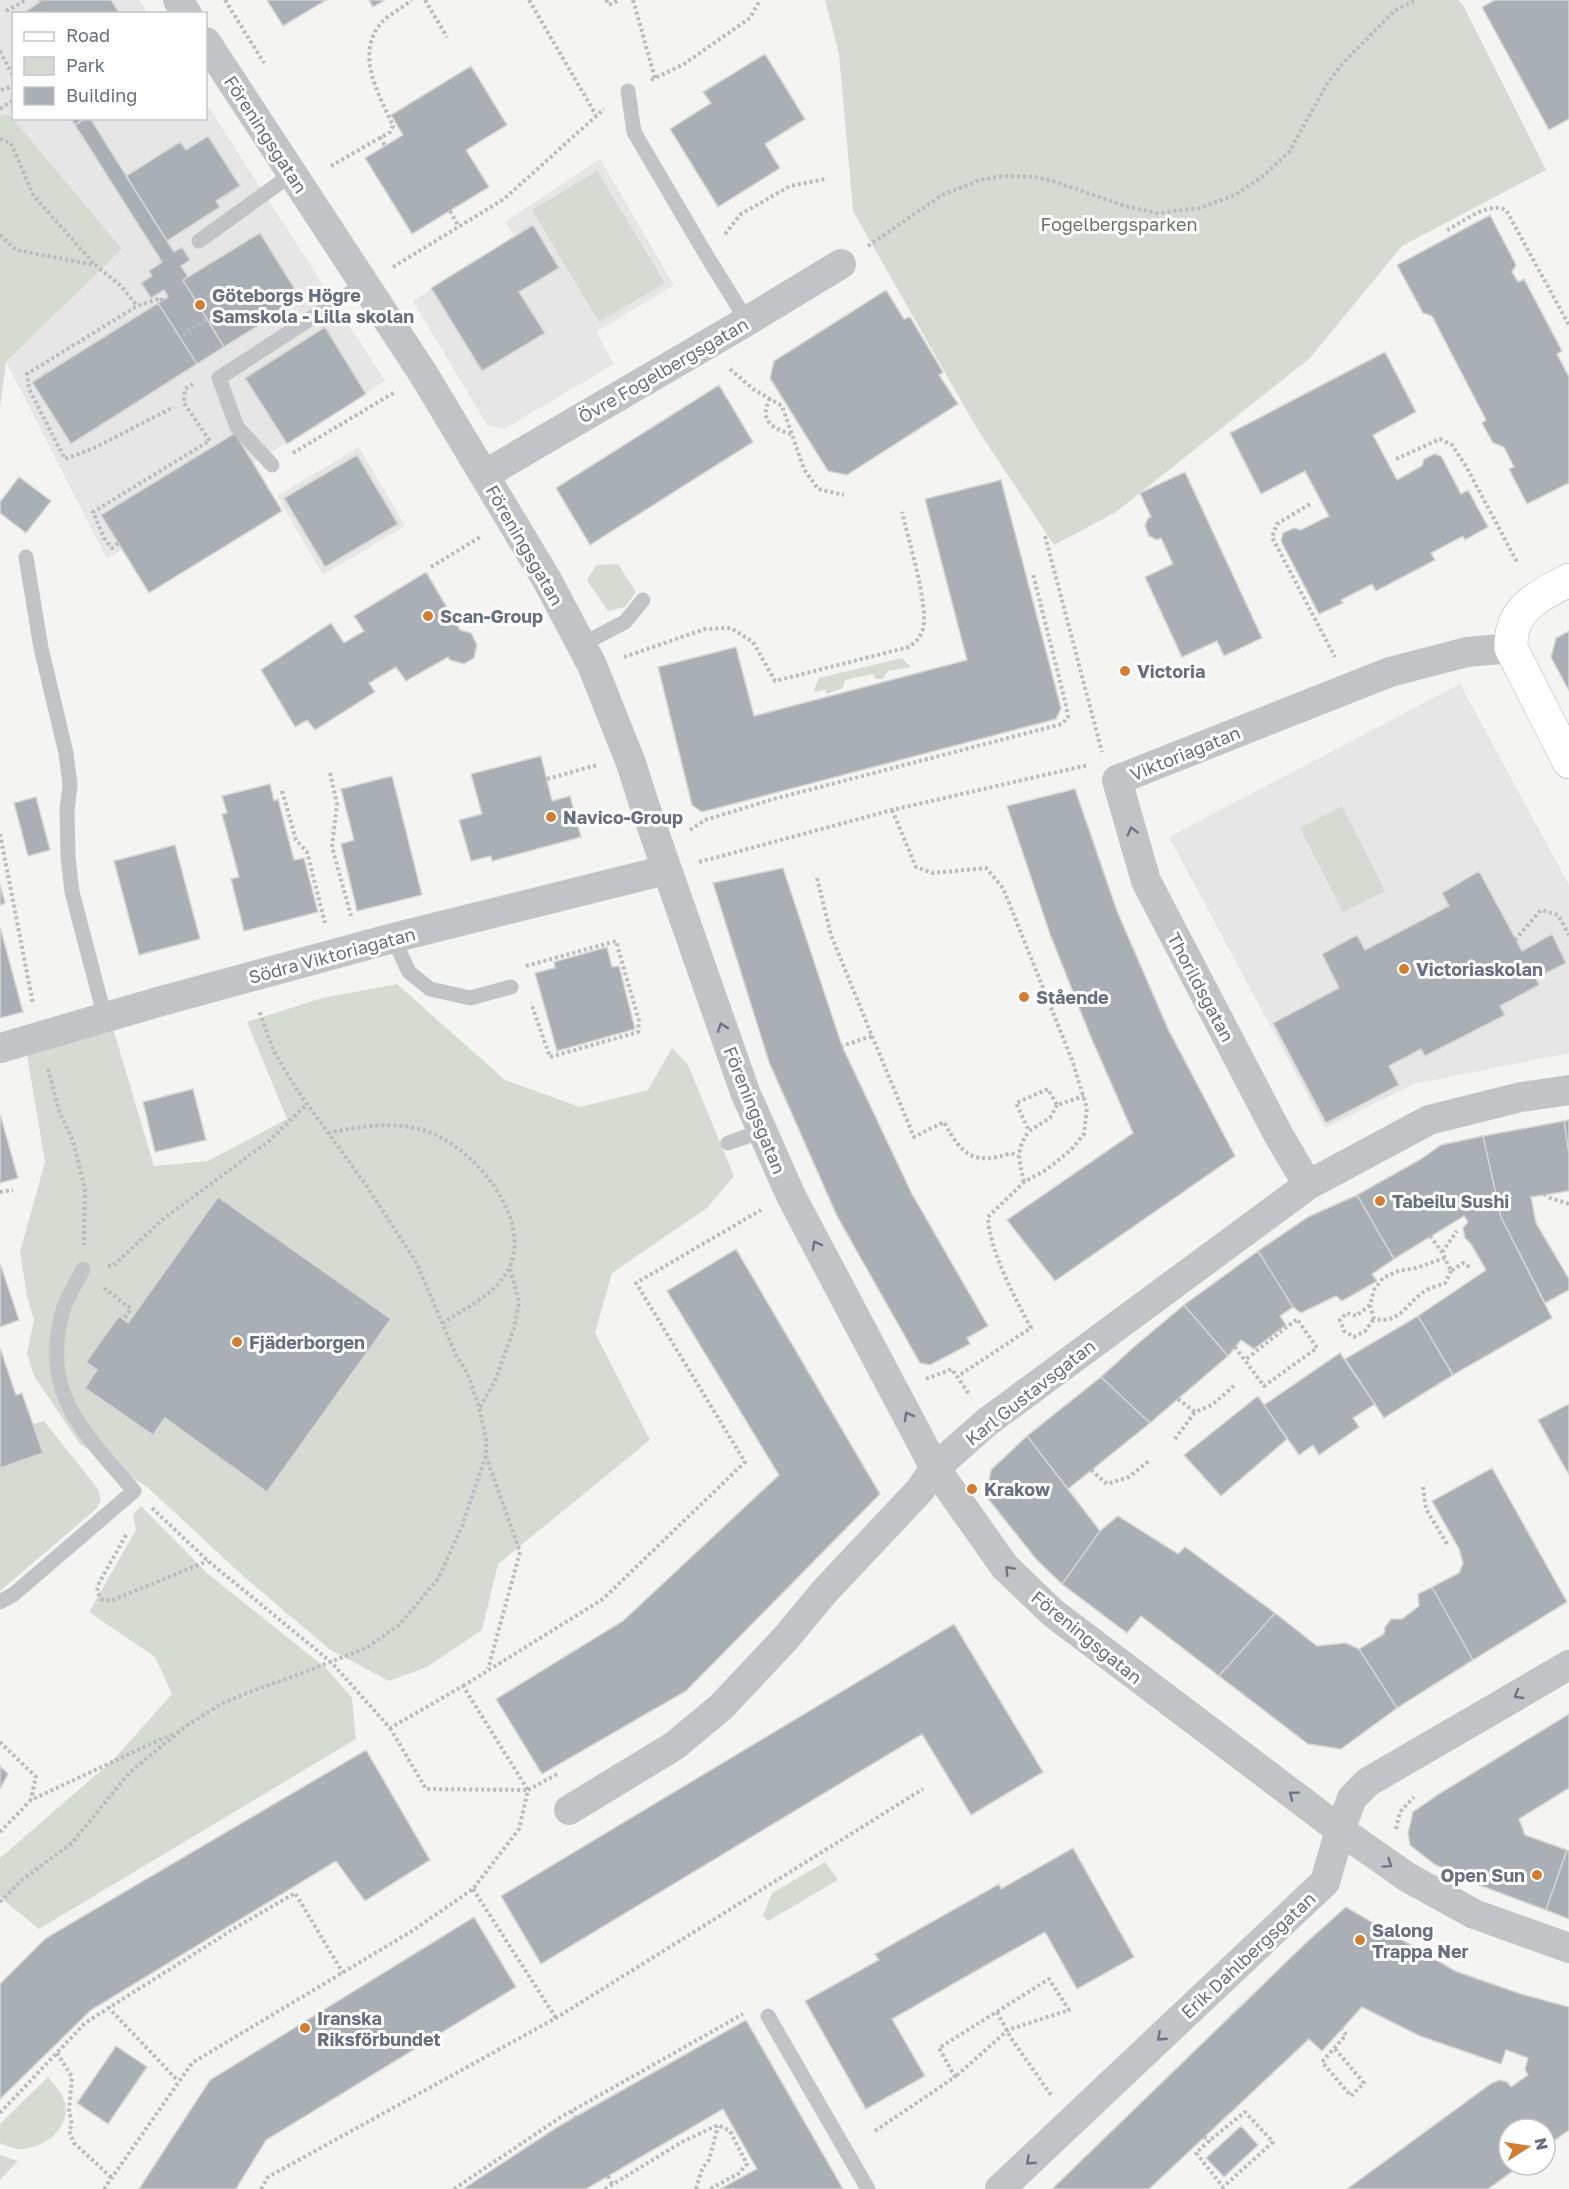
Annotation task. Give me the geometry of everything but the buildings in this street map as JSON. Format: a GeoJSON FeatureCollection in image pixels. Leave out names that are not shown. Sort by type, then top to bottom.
{"type":"FeatureCollection","features":[{"type":"Feature","properties":{"kind":"street","name":"Föreningsgatan"},"geometry":{"type":"LineString","coordinates":[[207,44],[424,375],[547,580],[592,665],[631,763],[666,870],[745,1092],[790,1196],[935,1468],[1005,1567],[1053,1613],[1340,1830],[1407,1877],[1474,1914],[1569,1948]]}},
{"type":"Feature","properties":{"kind":"street","name":"Övre Fogelbergsgatan"},"geometry":{"type":"LineString","coordinates":[[484,475],[841,264]]}},
{"type":"Feature","properties":{"kind":"street"},"geometry":{"type":"LineString","coordinates":[[1569,580],[1527,606],[1518,616],[1513,629],[1511,648],[1569,762]]}},
{"type":"Feature","properties":{"kind":"street","name":"Viktoriagatan"},"geometry":{"type":"LineString","coordinates":[[1111,771],[1390,672],[1467,652],[1511,648]]}},
{"type":"Feature","properties":{"kind":"street","name":"Thorildsgatan"},"geometry":{"type":"LineString","coordinates":[[1111,771],[1146,881],[1278,1134],[1308,1185]]}},
{"type":"Feature","properties":{"kind":"street","name":"Södra Viktoriagatan"},"geometry":{"type":"LineString","coordinates":[[0,1048],[393,938],[666,870]]}},
{"type":"Feature","properties":{"kind":"street","name":"Karl Gustavsgatan"},"geometry":{"type":"LineString","coordinates":[[568,1810],[674,1746],[721,1707],[920,1490],[935,1468],[987,1422],[1308,1185],[1429,1120],[1521,1097],[1569,1090]]}},
{"type":"Feature","properties":{"kind":"street","name":"Erik Dahlbergsgatan"},"geometry":{"type":"LineString","coordinates":[[1000,2189],[1325,1882],[1352,1798],[1368,1782],[1569,1665]]}},
{"type":"Feature","properties":{"kind":"lane"},"geometry":{"type":"LineString","coordinates":[[627,91],[634,132],[747,321]]}},
{"type":"Feature","properties":{"kind":"lane"},"geometry":{"type":"LineString","coordinates":[[199,241],[292,174]]}},
{"type":"Feature","properties":{"kind":"lane"},"geometry":{"type":"LineString","coordinates":[[272,465],[237,427],[219,378],[364,284]]}},
{"type":"Feature","properties":{"kind":"lane"},"geometry":{"type":"LineString","coordinates":[[26,557],[41,648],[66,753],[70,785],[67,810],[68,857],[72,892],[105,1018]]}},
{"type":"Feature","properties":{"kind":"lane"},"geometry":{"type":"LineString","coordinates":[[581,645],[625,622],[643,600]]}},
{"type":"Feature","properties":{"kind":"lane"},"geometry":{"type":"LineString","coordinates":[[393,938],[409,972],[430,989],[470,998],[511,987]]}},
{"type":"Feature","properties":{"kind":"lane"},"geometry":{"type":"LineString","coordinates":[[728,1143],[762,1131]]}},
{"type":"Feature","properties":{"kind":"lane"},"geometry":{"type":"LineString","coordinates":[[0,1602],[14,1594],[134,1491],[80,1426],[63,1395],[57,1374],[55,1354],[65,1305],[83,1269]]}},
{"type":"Feature","properties":{"kind":"lane"},"geometry":{"type":"LineString","coordinates":[[768,2016],[868,2189]]}},
{"type":"Feature","properties":{"kind":"path"},"geometry":{"type":"LineString","coordinates":[[6,11],[26,0]]}},
{"type":"Feature","properties":{"kind":"path"},"geometry":{"type":"LineString","coordinates":[[331,166],[390,132],[393,126],[375,90],[369,65],[371,41],[382,21],[402,9],[411,0]]}},
{"type":"Feature","properties":{"kind":"path"},"geometry":{"type":"LineString","coordinates":[[425,0],[447,37]]}},
{"type":"Feature","properties":{"kind":"path"},"geometry":{"type":"LineString","coordinates":[[529,0],[596,115]]}},
{"type":"Feature","properties":{"kind":"path"},"geometry":{"type":"LineString","coordinates":[[606,0],[609,5],[619,0]]}},
{"type":"Feature","properties":{"kind":"path"},"geometry":{"type":"LineString","coordinates":[[633,0],[655,78],[684,64],[750,18],[760,0]]}},
{"type":"Feature","properties":{"kind":"path"},"geometry":{"type":"LineString","coordinates":[[841,264],[942,195],[980,180],[1003,176],[1035,177],[1128,207],[1157,213],[1200,208],[1235,195],[1263,176],[1289,152],[1327,84],[1341,65],[1394,11],[1416,0]]}},
{"type":"Feature","properties":{"kind":"path"},"geometry":{"type":"LineString","coordinates":[[0,51],[12,74]]}},
{"type":"Feature","properties":{"kind":"path"},"geometry":{"type":"LineString","coordinates":[[364,284],[504,199],[596,115],[627,91]]}},
{"type":"Feature","properties":{"kind":"path"},"geometry":{"type":"LineString","coordinates":[[0,109],[12,101]]}},
{"type":"Feature","properties":{"kind":"path"},"geometry":{"type":"LineString","coordinates":[[381,137],[386,146]]}},
{"type":"Feature","properties":{"kind":"path"},"geometry":{"type":"LineString","coordinates":[[0,139],[11,143],[33,195],[95,265],[121,285],[137,306]]}},
{"type":"Feature","properties":{"kind":"path"},"geometry":{"type":"LineString","coordinates":[[705,254],[741,214],[790,186],[826,179]]}},
{"type":"Feature","properties":{"kind":"path"},"geometry":{"type":"LineString","coordinates":[[1447,230],[1488,209],[1500,207],[1506,210],[1569,325]]}},
{"type":"Feature","properties":{"kind":"path"},"geometry":{"type":"LineString","coordinates":[[450,211],[459,226]]}},
{"type":"Feature","properties":{"kind":"path"},"geometry":{"type":"LineString","coordinates":[[0,235],[16,249],[95,265]]}},
{"type":"Feature","properties":{"kind":"path"},"geometry":{"type":"LineString","coordinates":[[162,301],[161,298],[137,306],[27,374],[29,389],[65,459],[174,407]]}},
{"type":"Feature","properties":{"kind":"path"},"geometry":{"type":"LineString","coordinates":[[183,334],[207,319]]}},
{"type":"Feature","properties":{"kind":"path"},"geometry":{"type":"LineString","coordinates":[[730,368],[753,389],[782,406],[804,469],[818,489],[844,495]]}},
{"type":"Feature","properties":{"kind":"path"},"geometry":{"type":"LineString","coordinates":[[272,465],[424,375]]}},
{"type":"Feature","properties":{"kind":"path"},"geometry":{"type":"LineString","coordinates":[[770,398],[765,408],[766,418],[774,429],[790,434]]}},
{"type":"Feature","properties":{"kind":"path"},"geometry":{"type":"LineString","coordinates":[[1396,459],[1440,439],[1452,445],[1467,468],[1517,562]]}},
{"type":"Feature","properties":{"kind":"path"},"geometry":{"type":"LineString","coordinates":[[118,543],[112,548],[104,538],[93,512],[210,441]]}},
{"type":"Feature","properties":{"kind":"path"},"geometry":{"type":"LineString","coordinates":[[1310,504],[1277,524],[1272,537],[1337,660]]}},
{"type":"Feature","properties":{"kind":"path"},"geometry":{"type":"LineString","coordinates":[[621,659],[705,628],[731,628],[753,642],[775,681],[909,647],[918,640],[923,627],[923,605],[902,512]]}},
{"type":"Feature","properties":{"kind":"path"},"geometry":{"type":"LineString","coordinates":[[1045,536],[1111,771]]}},
{"type":"Feature","properties":{"kind":"path"},"geometry":{"type":"LineString","coordinates":[[431,567],[479,538]]}},
{"type":"Feature","properties":{"kind":"path"},"geometry":{"type":"LineString","coordinates":[[684,834],[705,820],[774,799],[1062,724],[1068,717],[1066,705],[1033,574]]}},
{"type":"Feature","properties":{"kind":"path"},"geometry":{"type":"LineString","coordinates":[[547,779],[604,763]]}},
{"type":"Feature","properties":{"kind":"path","name":"Viktoriagatan"},"geometry":{"type":"LineString","coordinates":[[666,870],[892,810],[1111,771]]}},
{"type":"Feature","properties":{"kind":"path"},"geometry":{"type":"LineString","coordinates":[[330,773],[337,804],[333,847],[351,917]]}},
{"type":"Feature","properties":{"kind":"path"},"geometry":{"type":"LineString","coordinates":[[282,791],[296,840],[307,852],[326,925]]}},
{"type":"Feature","properties":{"kind":"path"},"geometry":{"type":"LineString","coordinates":[[892,810],[916,867],[933,873],[986,868],[1003,888],[1088,1108],[1084,1134],[1071,1150],[1046,1170],[1024,1182],[988,1217],[988,1232],[1031,1328],[958,1376]]}},
{"type":"Feature","properties":{"kind":"path"},"geometry":{"type":"LineString","coordinates":[[0,834],[39,1038],[59,1111],[73,1142],[85,1189],[83,1269]]}},
{"type":"Feature","properties":{"kind":"path"},"geometry":{"type":"LineString","coordinates":[[817,878],[831,936],[914,1137],[944,1122],[956,1144],[978,1159],[997,1158],[1011,1153],[1018,1156]]}},
{"type":"Feature","properties":{"kind":"path"},"geometry":{"type":"LineString","coordinates":[[1515,940],[1541,910],[1558,915],[1569,935]]}},
{"type":"Feature","properties":{"kind":"path"},"geometry":{"type":"LineString","coordinates":[[511,987],[507,971],[616,941],[639,1022],[638,1032],[550,1056],[531,1000]]}},
{"type":"Feature","properties":{"kind":"path"},"geometry":{"type":"LineString","coordinates":[[0,1832],[31,1800],[178,1731],[221,1704],[366,1648],[399,1625],[438,1579],[462,1526],[486,1455],[486,1439],[479,1407],[467,1372],[456,1354],[416,1262],[366,1185],[307,1104],[273,1050],[262,1021],[252,978]]}},
{"type":"Feature","properties":{"kind":"path"},"geometry":{"type":"LineString","coordinates":[[842,1046],[872,1036]]}},
{"type":"Feature","properties":{"kind":"path"},"geometry":{"type":"LineString","coordinates":[[1029,1131],[1016,1103],[1048,1089],[1057,1105]]}},
{"type":"Feature","properties":{"kind":"path"},"geometry":{"type":"LineString","coordinates":[[1024,1182],[1018,1156],[1019,1145],[1029,1131],[1050,1118],[1057,1105],[1084,1096]]}},
{"type":"Feature","properties":{"kind":"path"},"geometry":{"type":"LineString","coordinates":[[83,1269],[113,1266],[162,1220],[270,1140],[307,1104]]}},
{"type":"Feature","properties":{"kind":"path"},"geometry":{"type":"LineString","coordinates":[[328,1133],[349,1128],[382,1125],[415,1128],[446,1139],[495,1185],[511,1215],[516,1246],[510,1268],[498,1286],[442,1323]]}},
{"type":"Feature","properties":{"kind":"path"},"geometry":{"type":"LineString","coordinates":[[0,1192],[13,1190]]}},
{"type":"Feature","properties":{"kind":"path"},"geometry":{"type":"LineString","coordinates":[[1544,1194],[1569,1204]]}},
{"type":"Feature","properties":{"kind":"path"},"geometry":{"type":"LineString","coordinates":[[390,1728],[463,1686],[603,1599],[745,1462],[636,1282],[730,1228]]}},
{"type":"Feature","properties":{"kind":"path"},"geometry":{"type":"LineString","coordinates":[[1443,1252],[1457,1231]]}},
{"type":"Feature","properties":{"kind":"path"},"geometry":{"type":"LineString","coordinates":[[1430,1236],[1443,1252],[1451,1271]]}},
{"type":"Feature","properties":{"kind":"path"},"geometry":{"type":"LineString","coordinates":[[1374,1319],[1370,1305],[1374,1290],[1383,1278],[1398,1270],[1416,1268],[1445,1258]]}},
{"type":"Feature","properties":{"kind":"path"},"geometry":{"type":"LineString","coordinates":[[1374,1319],[1384,1321],[1395,1318],[1424,1291],[1445,1283],[1451,1271],[1464,1263],[1471,1268]]}},
{"type":"Feature","properties":{"kind":"path"},"geometry":{"type":"LineString","coordinates":[[479,1407],[495,1381],[514,1328],[519,1302],[510,1268]]}},
{"type":"Feature","properties":{"kind":"path"},"geometry":{"type":"LineString","coordinates":[[83,1269],[131,1309],[124,1319]]}},
{"type":"Feature","properties":{"kind":"path"},"geometry":{"type":"LineString","coordinates":[[1370,1305],[1356,1316],[1347,1313],[1340,1320],[1344,1332],[1354,1337],[1365,1330],[1374,1319]]}},
{"type":"Feature","properties":{"kind":"path"},"geometry":{"type":"LineString","coordinates":[[1235,1347],[1264,1386],[1317,1348],[1297,1319],[1245,1360]]}},
{"type":"Feature","properties":{"kind":"path"},"geometry":{"type":"LineString","coordinates":[[1175,1439],[1195,1412],[1212,1405],[1234,1385]]}},
{"type":"Feature","properties":{"kind":"path"},"geometry":{"type":"LineString","coordinates":[[1178,1399],[1195,1412]]}},
{"type":"Feature","properties":{"kind":"path"},"geometry":{"type":"LineString","coordinates":[[486,1455],[520,1552],[488,1670]]}},
{"type":"Feature","properties":{"kind":"path"},"geometry":{"type":"LineString","coordinates":[[1091,1470],[1107,1484],[1129,1477],[1149,1461]]}},
{"type":"Feature","properties":{"kind":"path"},"geometry":{"type":"LineString","coordinates":[[1423,1487],[1426,1509],[1447,1544]]}},
{"type":"Feature","properties":{"kind":"path"},"geometry":{"type":"LineString","coordinates":[[116,1507],[126,1517],[129,1530],[99,1583],[97,1592],[101,1599],[110,1601],[207,1561]]}},
{"type":"Feature","properties":{"kind":"path"},"geometry":{"type":"LineString","coordinates":[[174,1531],[207,1561],[332,1662],[390,1728],[426,1789],[528,1790],[463,1686]]}},
{"type":"Feature","properties":{"kind":"path"},"geometry":{"type":"LineString","coordinates":[[0,1902],[22,1879],[72,1843],[129,1773],[178,1731]]}},
{"type":"Feature","properties":{"kind":"path"},"geometry":{"type":"LineString","coordinates":[[0,1742],[36,1777],[31,1800]]}},
{"type":"Feature","properties":{"kind":"path"},"geometry":{"type":"LineString","coordinates":[[261,2189],[268,2177],[556,2018],[923,1789]]}},
{"type":"Feature","properties":{"kind":"path"},"geometry":{"type":"LineString","coordinates":[[473,1889],[538,1986],[556,2018]]}},
{"type":"Feature","properties":{"kind":"path"},"geometry":{"type":"LineString","coordinates":[[0,2113],[85,2023],[295,1893],[343,1973]]}},
{"type":"Feature","properties":{"kind":"path"},"geometry":{"type":"LineString","coordinates":[[875,2131],[955,2077],[1008,2030],[1069,2010],[1050,1979],[939,2048],[955,2077]]}},
{"type":"Feature","properties":{"kind":"path"},"geometry":{"type":"LineString","coordinates":[[108,2007],[178,2081]]}},
{"type":"Feature","properties":{"kind":"path"},"geometry":{"type":"LineString","coordinates":[[454,2189],[571,2111],[741,2014],[756,2009],[768,2016]]}},
{"type":"Feature","properties":{"kind":"path"},"geometry":{"type":"LineString","coordinates":[[997,2012],[1036,2077]]}},
{"type":"Feature","properties":{"kind":"path"},"geometry":{"type":"LineString","coordinates":[[1335,2049],[1364,2083],[1351,2096],[1322,2062],[1347,2036],[1342,2029]]}},
{"type":"Feature","properties":{"kind":"path"},"geometry":{"type":"LineString","coordinates":[[57,2053],[72,2077],[69,2110],[72,2125],[69,2131],[74,2143],[112,2178]]}},
{"type":"Feature","properties":{"kind":"path"},"geometry":{"type":"LineString","coordinates":[[104,2189],[192,2063]]}},
{"type":"Feature","properties":{"kind":"path"},"geometry":{"type":"LineString","coordinates":[[571,2111],[575,2117]]}},
{"type":"Feature","properties":{"kind":"path"},"geometry":{"type":"LineString","coordinates":[[1245,2112],[1273,2142],[1223,2187],[1196,2153],[1209,2141],[1245,2112]]}},
{"type":"Feature","properties":{"kind":"path"},"geometry":{"type":"LineString","coordinates":[[605,2189],[682,2142],[718,2125]]}},
{"type":"Feature","properties":{"kind":"path"},"geometry":{"type":"LineString","coordinates":[[696,2189],[702,2169],[709,2160],[718,2125]]}},
{"type":"Feature","properties":{"kind":"path"},"geometry":{"type":"LineString","coordinates":[[710,2189],[738,2174],[747,2164],[730,2131],[718,2125]]}},
{"type":"Feature","properties":{"kind":"path"},"geometry":{"type":"LineString","coordinates":[[1204,2137],[1209,2141]]}},
{"type":"Feature","properties":{"kind":"path"},"geometry":{"type":"LineString","coordinates":[[608,2176],[612,2184]]}},
{"type":"Feature","properties":{"kind":"shaded area","name":"Göteborgs Högre Samskola - Lilla skolan"},"geometry":{"type":"Polygon","coordinates":[[[0,0],[139,0],[147,12],[12,12],[12,118],[9,114],[0,116],[0,0]]]}},
{"type":"Feature","properties":{"kind":"shaded area","name":"Göteborgs Högre Samskola - Lilla skolan"},"geometry":{"type":"Polygon","coordinates":[[[207,105],[385,381],[254,463],[282,511],[149,593],[122,550],[107,559],[6,362],[122,249],[14,120],[207,120],[207,105]]]}},
{"type":"Feature","properties":{"kind":"shaded area"},"geometry":{"type":"Polygon","coordinates":[[[600,159],[674,285],[596,332],[614,364],[504,429],[487,425],[413,301],[515,236],[505,222],[600,159]]]}},
{"type":"Feature","properties":{"kind":"shaded area"},"geometry":{"type":"Polygon","coordinates":[[[359,447],[405,526],[323,575],[277,496],[359,447]]]}},
{"type":"Feature","properties":{"kind":"shaded area","name":"Victoriaskolan"},"geometry":{"type":"Polygon","coordinates":[[[1460,684],[1569,885],[1569,1053],[1414,1084],[1325,1128],[1169,837],[1460,684]]]}},
{"type":"Feature","properties":{"kind":"green space","name":"Fogelbergsparken"},"geometry":{"type":"Polygon","coordinates":[[[825,0],[1458,0],[1463,5],[1546,170],[1402,246],[1310,358],[1116,512],[1054,545],[976,427],[853,211],[839,54],[825,0]]]}},
{"type":"Feature","properties":{"kind":"green space"},"geometry":{"type":"Polygon","coordinates":[[[9,114],[122,249],[6,362],[0,407],[0,116],[9,114]]]}},
{"type":"Feature","properties":{"kind":"green space"},"geometry":{"type":"Polygon","coordinates":[[[597,171],[665,283],[599,322],[532,210],[597,171]]]}},
{"type":"Feature","properties":{"kind":"green space"},"geometry":{"type":"Polygon","coordinates":[[[618,564],[636,592],[625,607],[608,611],[587,580],[596,565],[618,564]]]}},
{"type":"Feature","properties":{"kind":"green space"},"geometry":{"type":"Polygon","coordinates":[[[902,658],[911,667],[888,671],[883,679],[876,679],[873,674],[845,680],[843,688],[827,694],[825,690],[815,692],[814,690],[819,678],[902,658]]]}},
{"type":"Feature","properties":{"kind":"green space"},"geometry":{"type":"Polygon","coordinates":[[[1342,806],[1385,891],[1343,912],[1300,828],[1342,806]]]}},
{"type":"Feature","properties":{"kind":"green space"},"geometry":{"type":"Polygon","coordinates":[[[397,984],[505,1080],[580,1107],[648,1090],[672,1048],[688,1065],[734,1176],[707,1208],[612,1273],[595,1333],[650,1440],[498,1564],[482,1630],[427,1667],[389,1681],[329,1649],[242,1575],[147,1487],[80,1444],[34,1376],[27,1354],[34,1320],[27,1296],[20,1252],[45,1162],[26,1049],[112,1025],[154,1166],[208,1161],[287,1119],[247,1022],[322,998],[397,984]]]}},
{"type":"Feature","properties":{"kind":"green space"},"geometry":{"type":"Polygon","coordinates":[[[44,1421],[98,1489],[101,1500],[96,1509],[0,1591],[0,1468],[33,1424],[44,1421]]]}},
{"type":"Feature","properties":{"kind":"green space"},"geometry":{"type":"Polygon","coordinates":[[[141,1506],[207,1573],[327,1669],[352,1698],[356,1739],[39,1929],[0,1897],[0,1858],[112,1761],[172,1694],[155,1657],[89,1612],[136,1530],[133,1515],[141,1506]]]}},
{"type":"Feature","properties":{"kind":"green space"},"geometry":{"type":"Polygon","coordinates":[[[825,1862],[838,1880],[768,1921],[763,1916],[772,1893],[825,1862]]]}},
{"type":"Feature","properties":{"kind":"green space"},"geometry":{"type":"Polygon","coordinates":[[[48,2077],[64,2100],[65,2119],[60,2128],[54,2135],[37,2146],[18,2149],[0,2143],[0,2124],[48,2077]]]}},
{"type":"Feature","properties":{"kind":"green space"},"geometry":{"type":"Polygon","coordinates":[[[0,2155],[18,2161],[0,2180],[0,2155]]]}},
{"type":"Feature","properties":{"kind":"place","name":"Göteborgs Högre Samskola - Lilla skolan"},"geometry":{"type":"Point","coordinates":[200,305]}},
{"type":"Feature","properties":{"kind":"place","name":"Scan-Group"},"geometry":{"type":"Point","coordinates":[428,616]}},
{"type":"Feature","properties":{"kind":"place","name":"Victoria"},"geometry":{"type":"Point","coordinates":[1125,671]}},
{"type":"Feature","properties":{"kind":"place","name":"Navico-Group"},"geometry":{"type":"Point","coordinates":[551,817]}},
{"type":"Feature","properties":{"kind":"place","name":"Victoriaskolan"},"geometry":{"type":"Point","coordinates":[1404,969]}},
{"type":"Feature","properties":{"kind":"place","name":"Stående"},"geometry":{"type":"Point","coordinates":[1024,997]}},
{"type":"Feature","properties":{"kind":"place","name":"Tabeilu Sushi"},"geometry":{"type":"Point","coordinates":[1380,1201]}},
{"type":"Feature","properties":{"kind":"place","name":"Fjäderborgen"},"geometry":{"type":"Point","coordinates":[237,1342]}},
{"type":"Feature","properties":{"kind":"place","name":"Krakow"},"geometry":{"type":"Point","coordinates":[972,1489]}},
{"type":"Feature","properties":{"kind":"place","name":"Open Sun"},"geometry":{"type":"Point","coordinates":[1537,1875]}},
{"type":"Feature","properties":{"kind":"place","name":"Salong Trappa Ner"},"geometry":{"type":"Point","coordinates":[1360,1940]}},
{"type":"Feature","properties":{"kind":"place","name":"Iranska Riksförbundet"},"geometry":{"type":"Point","coordinates":[305,2028]}}]}
